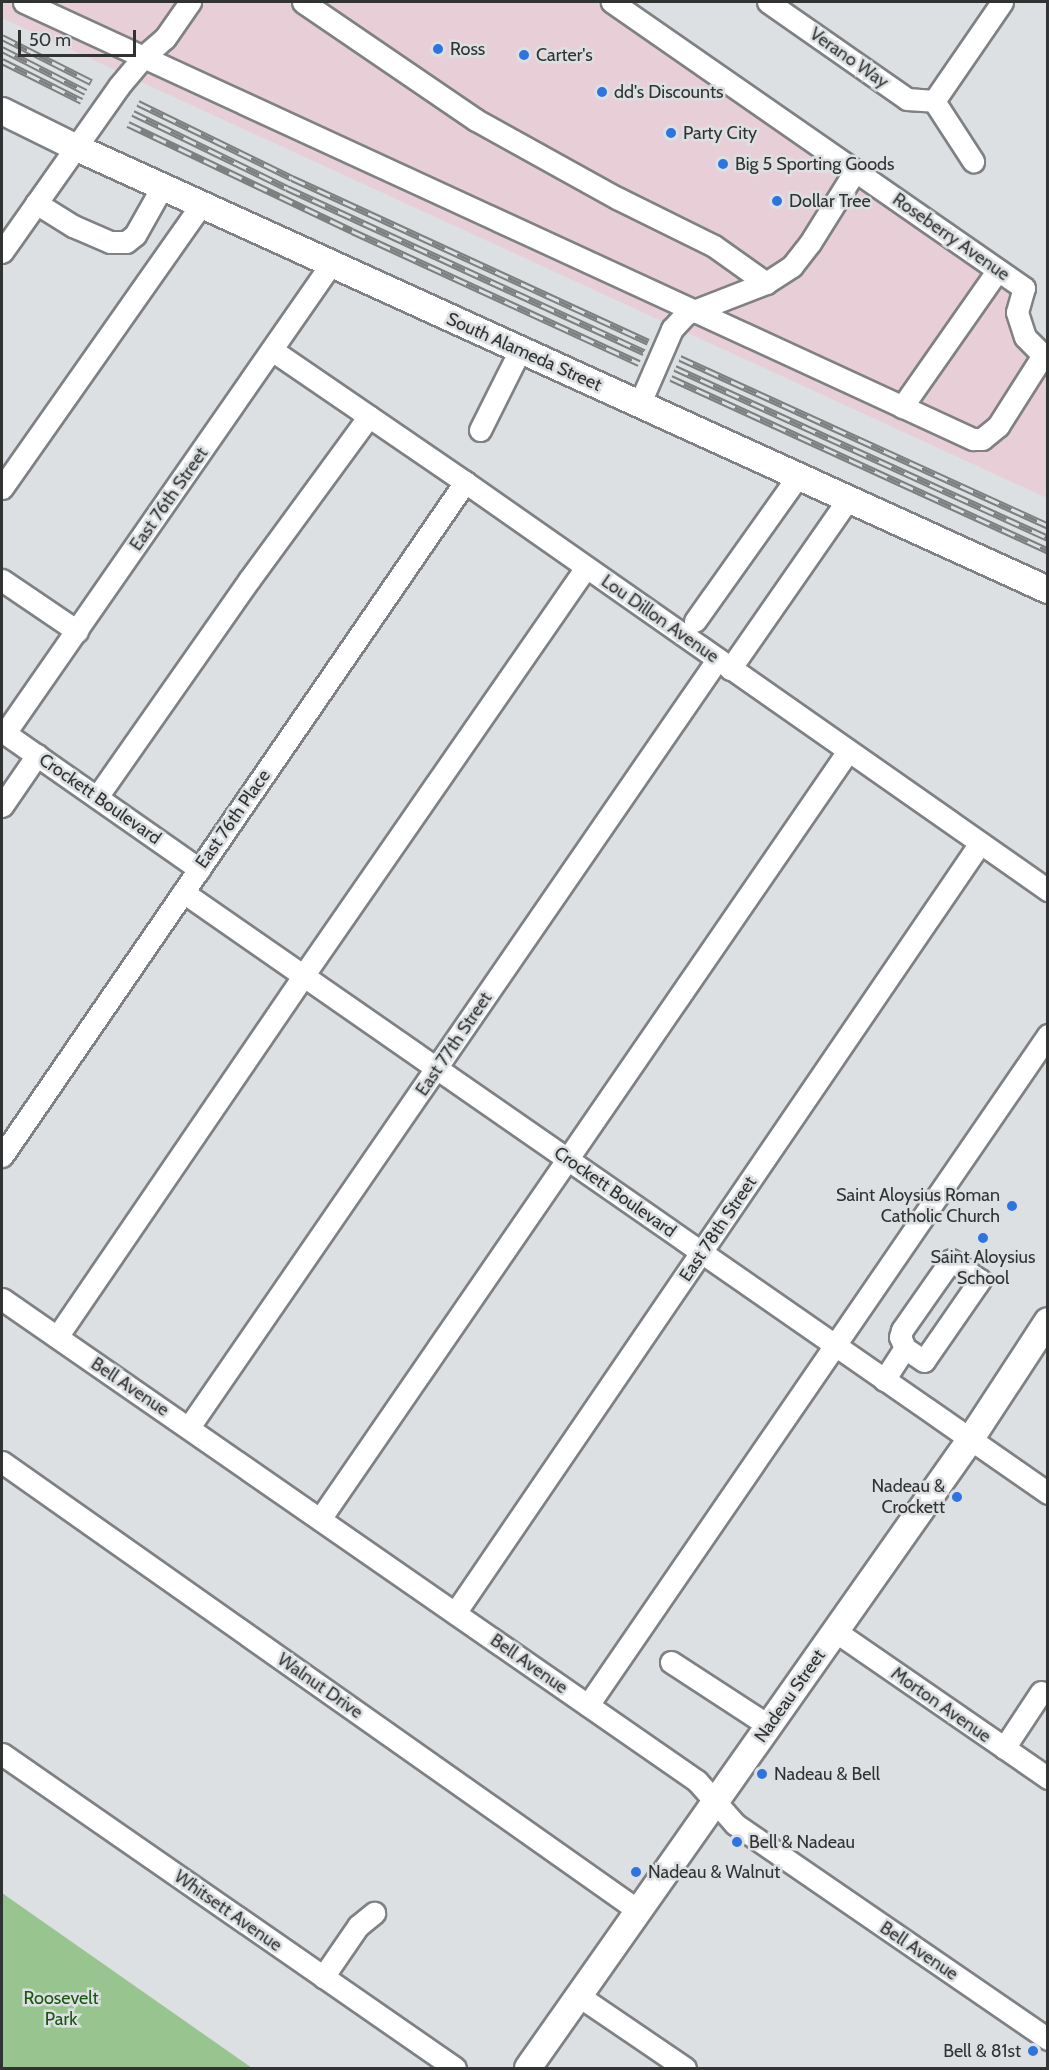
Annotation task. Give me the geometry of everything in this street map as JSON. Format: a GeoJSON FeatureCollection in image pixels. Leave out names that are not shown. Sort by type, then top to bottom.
{"type":"FeatureCollection","features":[{"type":"Feature","properties":{"kind":"main road","name":"South Alameda Street"},"geometry":{"type":"LineString","coordinates":[[2,111],[201,205],[1047,590]]}},
{"type":"Feature","properties":{"kind":"main road","name":"Nadeau Street"},"geometry":{"type":"LineString","coordinates":[[528,2068],[970,1440],[1047,1321]]}},
{"type":"Feature","properties":{"kind":"street"},"geometry":{"type":"LineString","coordinates":[[24,2],[902,407],[998,270]]}},
{"type":"Feature","properties":{"kind":"street"},"geometry":{"type":"LineString","coordinates":[[2,252],[75,147],[143,57],[165,38],[190,2]]}},
{"type":"Feature","properties":{"kind":"street"},"geometry":{"type":"LineString","coordinates":[[303,2],[476,120],[617,198],[714,246],[766,283]]}},
{"type":"Feature","properties":{"kind":"street","name":"Roseberry Avenue"},"geometry":{"type":"LineString","coordinates":[[612,2],[1024,288],[1017,312],[1025,337],[1043,355],[998,426],[982,439],[973,439],[902,407]]}},
{"type":"Feature","properties":{"kind":"street","name":"Verano Way"},"geometry":{"type":"LineString","coordinates":[[768,2],[907,99],[934,101]]}},
{"type":"Feature","properties":{"kind":"street"},"geometry":{"type":"LineString","coordinates":[[973,161],[934,101],[1002,2]]}},
{"type":"Feature","properties":{"kind":"street"},"geometry":{"type":"LineString","coordinates":[[639,405],[672,329],[686,314],[766,283],[796,261],[855,171]]}},
{"type":"Feature","properties":{"kind":"street"},"geometry":{"type":"LineString","coordinates":[[36,203],[74,226],[110,242],[126,242],[135,235],[162,187]]}},
{"type":"Feature","properties":{"kind":"street"},"geometry":{"type":"LineString","coordinates":[[2,488],[201,205]]}},
{"type":"Feature","properties":{"kind":"street","name":"East 76th Street"},"geometry":{"type":"LineString","coordinates":[[3,732],[77,631],[331,264]]}},
{"type":"Feature","properties":{"kind":"street","name":"Lou Dillon Avenue"},"geometry":{"type":"LineString","coordinates":[[272,350],[465,482],[1047,890]]}},
{"type":"Feature","properties":{"kind":"street"},"geometry":{"type":"LineString","coordinates":[[480,430],[520,350]]}},
{"type":"Feature","properties":{"kind":"street"},"geometry":{"type":"LineString","coordinates":[[97,797],[249,580],[369,416]]}},
{"type":"Feature","properties":{"kind":"street"},"geometry":{"type":"LineString","coordinates":[[695,621],[798,476]]}},
{"type":"Feature","properties":{"kind":"street","name":"East 76th Place"},"geometry":{"type":"LineString","coordinates":[[2,1156],[465,482]]}},
{"type":"Feature","properties":{"kind":"street","name":"East 77th Street"},"geometry":{"type":"LineString","coordinates":[[189,1427],[436,1069],[724,664],[848,499]]}},
{"type":"Feature","properties":{"kind":"street"},"geometry":{"type":"LineString","coordinates":[[57,1337],[586,567]]}},
{"type":"Feature","properties":{"kind":"street"},"geometry":{"type":"LineString","coordinates":[[2,580],[77,631]]}},
{"type":"Feature","properties":{"kind":"street","name":"Crockett Boulevard"},"geometry":{"type":"LineString","coordinates":[[3,732],[199,869]]}},
{"type":"Feature","properties":{"kind":"street"},"geometry":{"type":"LineString","coordinates":[[320,1519],[848,751]]}},
{"type":"Feature","properties":{"kind":"street"},"geometry":{"type":"LineString","coordinates":[[2,806],[37,755]]}},
{"type":"Feature","properties":{"kind":"street","name":"East 78th Street"},"geometry":{"type":"LineString","coordinates":[[455,1613],[980,843]]}},
{"type":"Feature","properties":{"kind":"street","name":"Crockett Boulevard"},"geometry":{"type":"LineString","coordinates":[[183,892],[1047,1493]]}},
{"type":"Feature","properties":{"kind":"street"},"geometry":{"type":"LineString","coordinates":[[588,1705],[1047,1035]]}},
{"type":"Feature","properties":{"kind":"street","name":"Bell Avenue"},"geometry":{"type":"LineString","coordinates":[[2,1299],[697,1781],[735,1824],[1047,2039]]}},
{"type":"Feature","properties":{"kind":"street"},"geometry":{"type":"LineString","coordinates":[[884,1380],[905,1348]]}},
{"type":"Feature","properties":{"kind":"street","name":"Walnut Drive"},"geometry":{"type":"LineString","coordinates":[[2,1462],[639,1911]]}},
{"type":"Feature","properties":{"kind":"street","name":"Morton Avenue"},"geometry":{"type":"LineString","coordinates":[[835,1631],[1047,1778]]}},
{"type":"Feature","properties":{"kind":"street"},"geometry":{"type":"LineString","coordinates":[[671,1662],[769,1726]]}},
{"type":"Feature","properties":{"kind":"street"},"geometry":{"type":"LineString","coordinates":[[1004,1748],[1041,1692]]}},
{"type":"Feature","properties":{"kind":"street","name":"Whitsett Avenue"},"geometry":{"type":"LineString","coordinates":[[2,1754],[455,2068]]}},
{"type":"Feature","properties":{"kind":"street"},"geometry":{"type":"LineString","coordinates":[[323,1977],[358,1926],[374,1913]]}},
{"type":"Feature","properties":{"kind":"street"},"geometry":{"type":"LineString","coordinates":[[579,1995],[685,2068]]}},
{"type":"Feature","properties":{"kind":"shaded area"},"geometry":{"type":"Polygon","coordinates":[[[2,2],[595,2],[1031,286],[1032,335],[1047,344],[1047,498],[2,18],[2,2]]]}},
{"type":"Feature","properties":{"kind":"green space","name":"Roosevelt Park"},"geometry":{"type":"Polygon","coordinates":[[[2,1893],[252,2068],[2,2068],[2,1893]]]}},
{"type":"Feature","properties":{"kind":"railway"},"geometry":{"type":"LineString","coordinates":[[2,37],[91,82]]}},
{"type":"Feature","properties":{"kind":"railway"},"geometry":{"type":"LineString","coordinates":[[2,49],[86,92]]}},
{"type":"Feature","properties":{"kind":"railway"},"geometry":{"type":"LineString","coordinates":[[2,61],[82,101]]}},
{"type":"Feature","properties":{"kind":"railway"},"geometry":{"type":"LineString","coordinates":[[138,103],[292,178],[648,342]]}},
{"type":"Feature","properties":{"kind":"railway"},"geometry":{"type":"LineString","coordinates":[[133,113],[287,188],[644,352]]}},
{"type":"Feature","properties":{"kind":"railway"},"geometry":{"type":"LineString","coordinates":[[128,124],[352,231],[639,363]]}},
{"type":"Feature","properties":{"kind":"railway"},"geometry":{"type":"LineString","coordinates":[[680,358],[1048,526]]}},
{"type":"Feature","properties":{"kind":"railway"},"geometry":{"type":"LineString","coordinates":[[675,368],[1048,538]]}},
{"type":"Feature","properties":{"kind":"railway"},"geometry":{"type":"LineString","coordinates":[[671,378],[1048,551]]}},
{"type":"Feature","properties":{"kind":"place","name":"Ross"},"geometry":{"type":"Point","coordinates":[438,49]}},
{"type":"Feature","properties":{"kind":"place","name":"Carter's"},"geometry":{"type":"Point","coordinates":[524,55]}},
{"type":"Feature","properties":{"kind":"place","name":"dd's Discounts"},"geometry":{"type":"Point","coordinates":[602,92]}},
{"type":"Feature","properties":{"kind":"place","name":"Party City"},"geometry":{"type":"Point","coordinates":[671,133]}},
{"type":"Feature","properties":{"kind":"place","name":"Big 5 Sporting Goods"},"geometry":{"type":"Point","coordinates":[723,164]}},
{"type":"Feature","properties":{"kind":"place","name":"Dollar Tree"},"geometry":{"type":"Point","coordinates":[777,201]}},
{"type":"Feature","properties":{"kind":"place","name":"Saint Aloysius Roman Catholic Church"},"geometry":{"type":"Point","coordinates":[1012,1206]}},
{"type":"Feature","properties":{"kind":"place","name":"Saint Aloysius School"},"geometry":{"type":"Point","coordinates":[983,1238]}},
{"type":"Feature","properties":{"kind":"place","name":"Nadeau & Crockett"},"geometry":{"type":"Point","coordinates":[957,1497]}},
{"type":"Feature","properties":{"kind":"place","name":"Nadeau & Bell"},"geometry":{"type":"Point","coordinates":[762,1774]}},
{"type":"Feature","properties":{"kind":"place","name":"Bell & Nadeau"},"geometry":{"type":"Point","coordinates":[737,1842]}},
{"type":"Feature","properties":{"kind":"place","name":"Nadeau & Walnut"},"geometry":{"type":"Point","coordinates":[636,1872]}},
{"type":"Feature","properties":{"kind":"place","name":"Bell & 81st"},"geometry":{"type":"Point","coordinates":[1033,2051]}}]}
